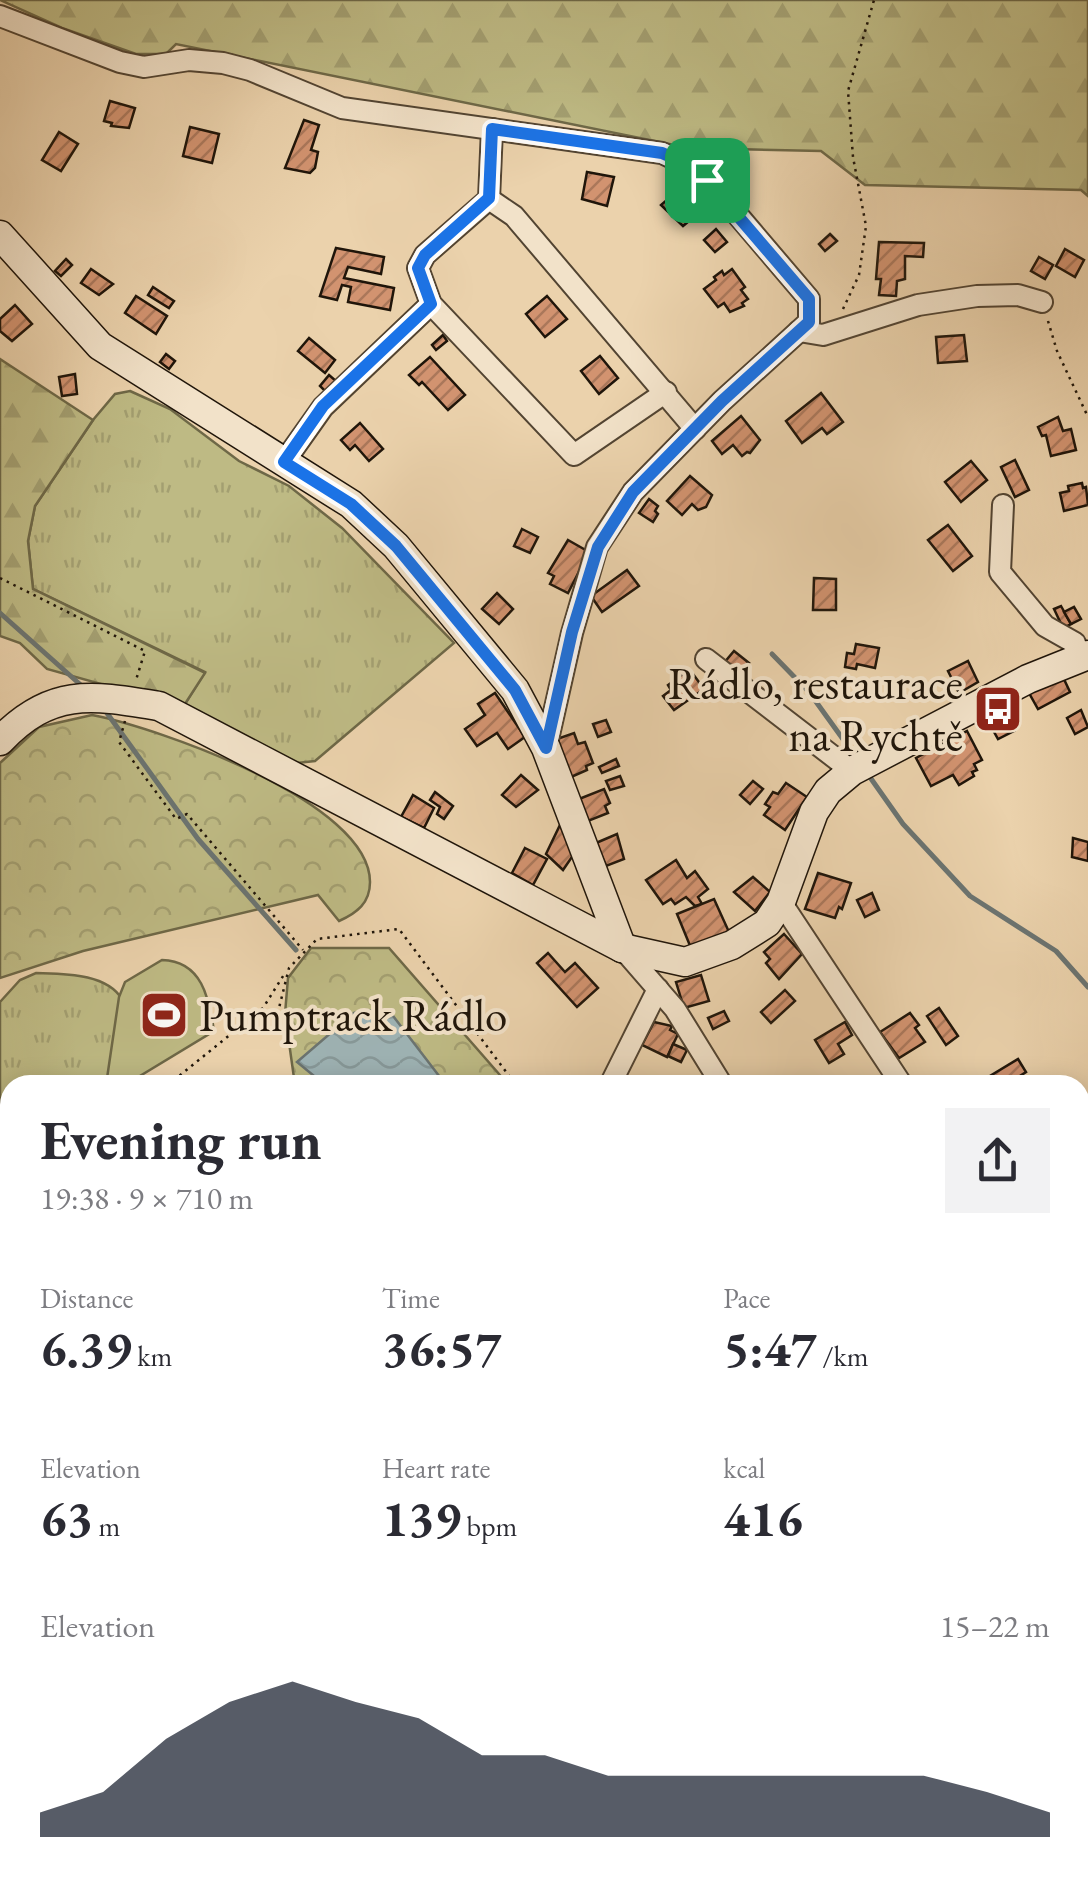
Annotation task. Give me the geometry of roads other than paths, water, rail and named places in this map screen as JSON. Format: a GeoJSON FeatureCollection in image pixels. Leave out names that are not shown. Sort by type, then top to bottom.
{"type":"FeatureCollection","features":[{"type":"Feature","properties":{"kind":"street"},"geometry":{"type":"LineString","coordinates":[[0,16],[120,62],[144,67],[189,60],[223,64],[250,70],[342,108],[662,153],[687,164],[707,180],[809,299],[809,322],[633,492],[598,547],[572,632],[546,748]]}},
{"type":"Feature","properties":{"kind":"street"},"geometry":{"type":"LineString","coordinates":[[492,129],[489,198],[425,255],[418,268],[431,304],[574,455],[666,392]]}},
{"type":"Feature","properties":{"kind":"street"},"geometry":{"type":"LineString","coordinates":[[489,198],[514,216],[694,429]]}},
{"type":"Feature","properties":{"kind":"street"},"geometry":{"type":"LineString","coordinates":[[0,235],[100,346],[351,504],[396,546],[515,690],[546,748],[622,948],[675,1009],[716,1075]]}},
{"type":"Feature","properties":{"kind":"street"},"geometry":{"type":"LineString","coordinates":[[799,331],[823,334],[918,305],[978,296],[1018,295],[1042,302]]}},
{"type":"Feature","properties":{"kind":"street"},"geometry":{"type":"LineString","coordinates":[[284,462],[323,406],[431,304]]}},
{"type":"Feature","properties":{"kind":"street"},"geometry":{"type":"LineString","coordinates":[[0,741],[49,704],[98,696],[159,706],[622,948],[685,962],[732,945],[767,922],[781,902],[814,812],[828,792],[852,771],[1028,678],[1084,656],[1075,643],[1045,626],[1000,572],[1004,505]]}},
{"type":"Feature","properties":{"kind":"street"},"geometry":{"type":"LineString","coordinates":[[706,659],[852,771]]}},
{"type":"Feature","properties":{"kind":"street"},"geometry":{"type":"LineString","coordinates":[[781,902],[895,1075]]}},
{"type":"Feature","properties":{"kind":"street"},"geometry":{"type":"LineString","coordinates":[[615,1075],[658,989]]}},
{"type":"Feature","properties":{"kind":"water"},"geometry":{"type":"Polygon","coordinates":[[[390,1012],[438,1075],[313,1075],[297,1062],[354,1013],[390,1012]]]}},
{"type":"Feature","properties":{"kind":"waterway"},"geometry":{"type":"LineString","coordinates":[[0,613],[83,687]]}},
{"type":"Feature","properties":{"kind":"waterway"},"geometry":{"type":"LineString","coordinates":[[772,654],[809,692],[858,760]]}},
{"type":"Feature","properties":{"kind":"waterway"},"geometry":{"type":"LineString","coordinates":[[104,709],[198,839],[296,950]]}},
{"type":"Feature","properties":{"kind":"waterway"},"geometry":{"type":"LineString","coordinates":[[867,773],[903,824],[970,896],[1056,951],[1088,987]]}},
{"type":"Feature","properties":{"kind":"place","name":"Rádlo, restaurace na Rychtě"},"geometry":{"type":"Point","coordinates":[998,709]}},
{"type":"Feature","properties":{"kind":"place","name":"Pumptrack Rádlo"},"geometry":{"type":"Point","coordinates":[164,1015]}}]}
